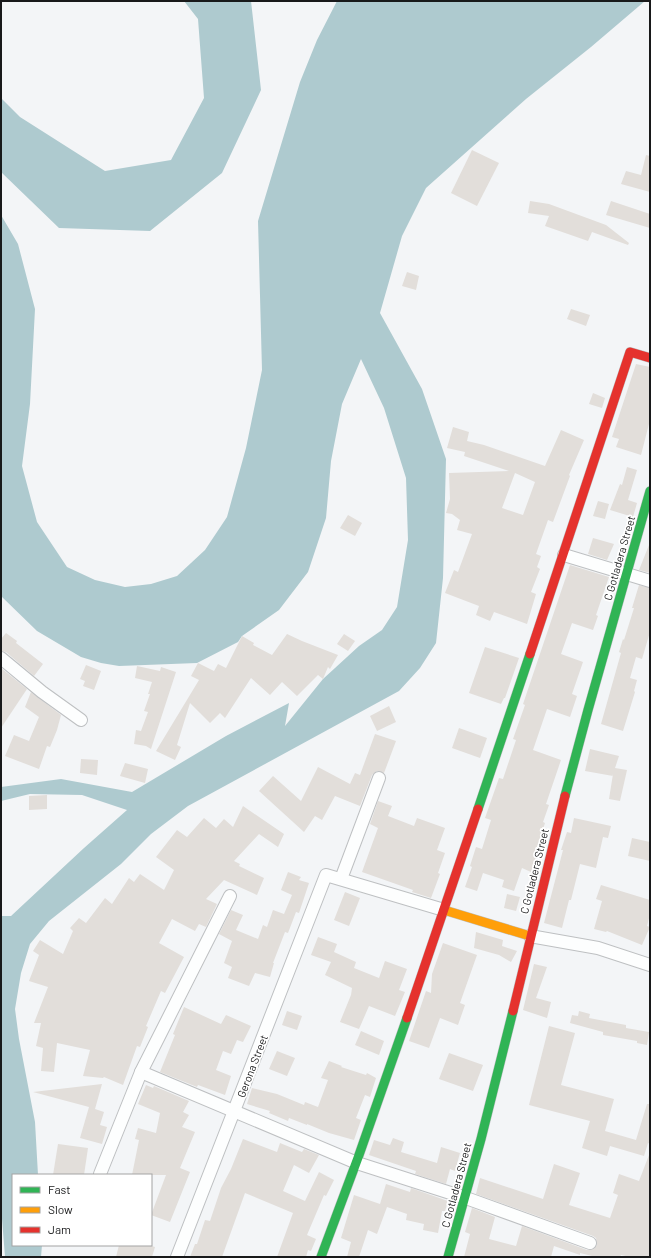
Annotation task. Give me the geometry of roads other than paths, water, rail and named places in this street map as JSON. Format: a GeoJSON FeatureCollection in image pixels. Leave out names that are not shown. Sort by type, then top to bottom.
{"type":"FeatureCollection","features":[{"type":"Feature","properties":{"kind":"street"},"geometry":{"type":"LineString","coordinates":[[320,1257],[356,1163],[444,910],[564,555],[630,352],[650,358]]}},
{"type":"Feature","properties":{"kind":"street","name":"C Gotladera Street"},"geometry":{"type":"LineString","coordinates":[[448,1257],[466,1198],[568,782],[594,683],[650,492]]}},
{"type":"Feature","properties":{"kind":"street"},"geometry":{"type":"LineString","coordinates":[[564,555],[650,582]]}},
{"type":"Feature","properties":{"kind":"street"},"geometry":{"type":"LineString","coordinates":[[1,658],[42,692],[81,720]]}},
{"type":"Feature","properties":{"kind":"street"},"geometry":{"type":"LineString","coordinates":[[379,778],[340,879],[530,936],[598,948],[650,965]]}},
{"type":"Feature","properties":{"kind":"street","name":"Gerona Street"},"geometry":{"type":"LineString","coordinates":[[177,1257],[326,875],[340,879]]}},
{"type":"Feature","properties":{"kind":"street"},"geometry":{"type":"LineString","coordinates":[[100,1174],[141,1072],[230,896]]}},
{"type":"Feature","properties":{"kind":"street"},"geometry":{"type":"LineString","coordinates":[[141,1072],[356,1163],[466,1198],[590,1243]]}},
{"type":"Feature","properties":{"kind":"water"},"geometry":{"type":"Polygon","coordinates":[[[184,1],[251,1],[261,90],[222,173],[150,231],[59,228],[1,172],[1,98],[20,117],[105,171],[171,160],[204,98],[198,19],[184,1]]]}},
{"type":"Feature","properties":{"kind":"water"},"geometry":{"type":"Polygon","coordinates":[[[337,1],[645,1],[526,99],[426,188],[402,236],[380,313],[422,389],[446,459],[443,578],[436,643],[420,668],[399,691],[188,806],[151,834],[121,864],[49,921],[30,944],[21,973],[15,1009],[19,1039],[35,1122],[38,1174],[12,1174],[12,1246],[42,1246],[41,1257],[5,1257],[1,1206],[1,916],[11,916],[127,810],[82,795],[30,794],[1,801],[1,787],[61,779],[132,792],[226,736],[289,703],[285,726],[323,679],[359,646],[382,630],[397,607],[408,540],[406,478],[384,408],[361,359],[342,404],[331,461],[326,518],[308,572],[279,610],[242,636],[238,642],[197,663],[119,666],[101,663],[81,657],[37,631],[1,596],[1,215],[18,244],[35,309],[30,404],[22,466],[37,522],[67,567],[95,580],[125,587],[151,584],[177,576],[205,550],[227,517],[246,448],[262,370],[258,221],[300,82],[317,40],[337,1]]]}}]}
